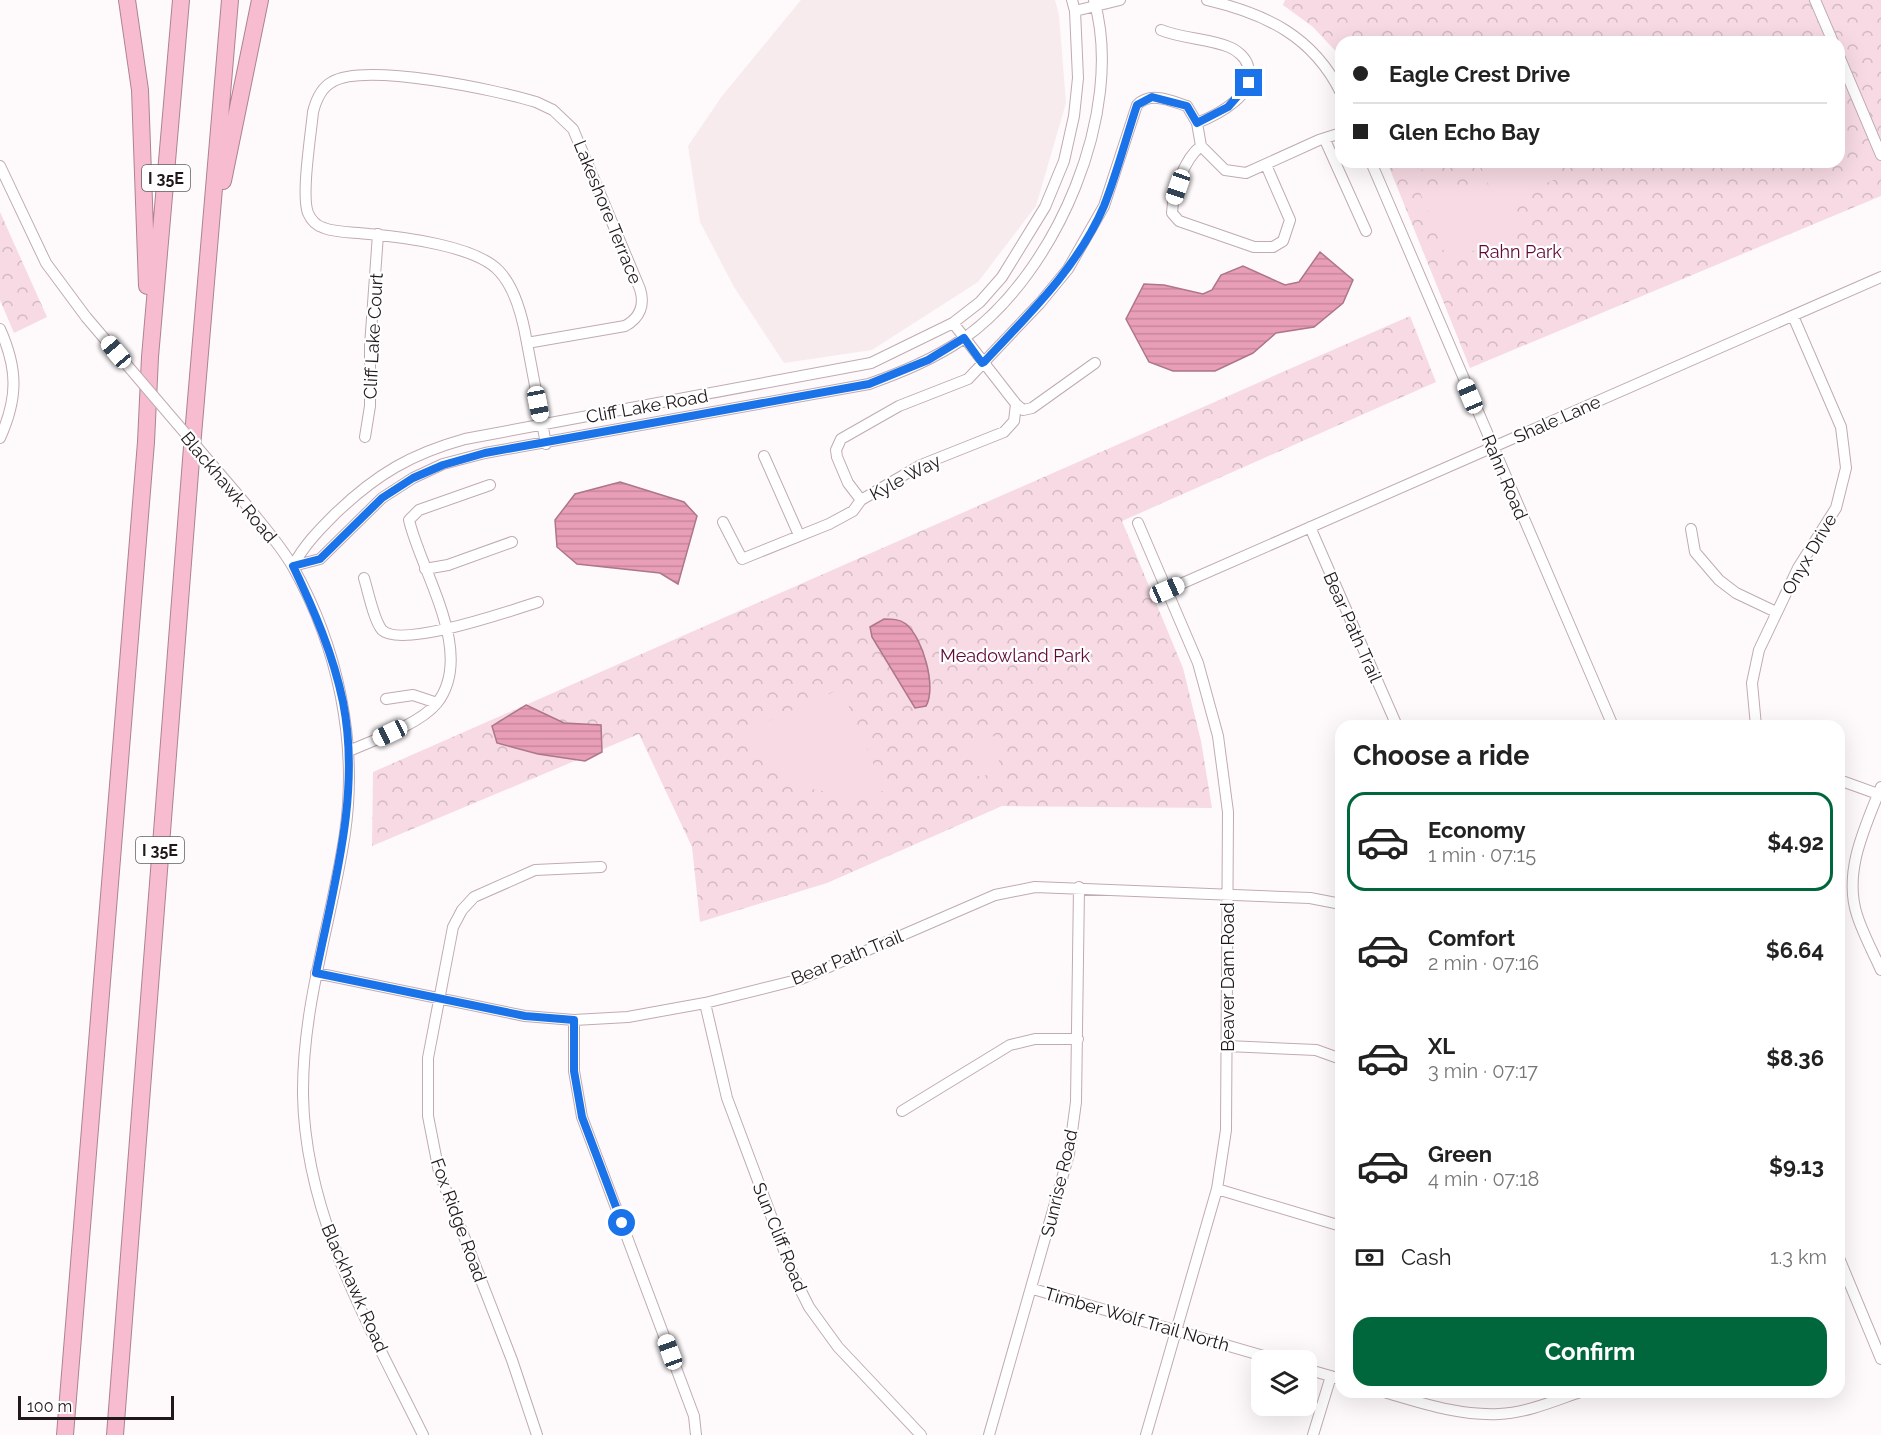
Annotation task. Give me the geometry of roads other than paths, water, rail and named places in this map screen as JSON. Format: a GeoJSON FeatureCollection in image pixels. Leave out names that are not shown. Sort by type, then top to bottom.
{"type":"FeatureCollection","features":[{"type":"Feature","properties":{"kind":"highway"},"geometry":{"type":"LineString","coordinates":[[114,0],[140,90]]}},
{"type":"Feature","properties":{"kind":"highway"},"geometry":{"type":"LineString","coordinates":[[127,0],[140,90],[150,357]]}},
{"type":"Feature","properties":{"kind":"highway","name":"I 35E"},"geometry":{"type":"LineString","coordinates":[[66,1435],[146,442],[150,357],[181,0]]}},
{"type":"Feature","properties":{"kind":"highway","name":"I 35E"},"geometry":{"type":"LineString","coordinates":[[115,1435],[207,264],[230,0]]}},
{"type":"Feature","properties":{"kind":"highway"},"geometry":{"type":"LineString","coordinates":[[207,264],[260,0]]}},
{"type":"Feature","properties":{"kind":"street"},"geometry":{"type":"LineString","coordinates":[[1073,5],[1120,0]]}},
{"type":"Feature","properties":{"kind":"street"},"geometry":{"type":"LineString","coordinates":[[1207,0],[1239,8],[1269,20],[1295,37],[1316,55],[1335,80]]}},
{"type":"Feature","properties":{"kind":"street"},"geometry":{"type":"LineString","coordinates":[[1815,0],[1830,36]]}},
{"type":"Feature","properties":{"kind":"street","name":"Cliff Lake Road"},"geometry":{"type":"LineString","coordinates":[[293,566],[320,559],[382,498],[413,478],[443,465],[485,453],[546,444],[869,384],[928,360],[964,338],[1005,300],[1029,271],[1069,202],[1086,157],[1102,75],[1095,3]]}},
{"type":"Feature","properties":{"kind":"street","name":"Cliff Lake Road"},"geometry":{"type":"LineString","coordinates":[[293,566],[305,544],[364,486],[397,464],[434,447],[465,438],[871,363],[953,323],[980,302],[1002,277],[1045,207],[1064,161],[1074,116],[1078,78],[1073,5]]}},
{"type":"Feature","properties":{"kind":"street"},"geometry":{"type":"LineString","coordinates":[[1161,30],[1177,37],[1229,47],[1246,60],[1250,71],[1249,83],[1228,107],[1197,123]]}},
{"type":"Feature","properties":{"kind":"street"},"geometry":{"type":"LineString","coordinates":[[1845,71],[1881,155]]}},
{"type":"Feature","properties":{"kind":"street","name":"Lakeshore Terrace"},"geometry":{"type":"LineString","coordinates":[[527,343],[625,326],[639,314],[642,301],[640,289],[573,129],[553,110],[527,99],[394,74],[351,76],[331,82],[317,99],[313,112],[307,211],[317,224],[327,229],[378,234],[473,252],[488,260],[509,286],[527,343],[546,444]]}},
{"type":"Feature","properties":{"kind":"street"},"geometry":{"type":"LineString","coordinates":[[861,501],[848,483],[837,457],[836,450],[841,439],[899,406],[968,379],[1040,303],[1068,269],[1104,206],[1137,105],[1152,97],[1187,106],[1197,123],[1201,146],[1225,170],[1246,173],[1319,140],[1335,135]]}},
{"type":"Feature","properties":{"kind":"street"},"geometry":{"type":"LineString","coordinates":[[1324,140],[1335,164]]}},
{"type":"Feature","properties":{"kind":"street"},"geometry":{"type":"LineString","coordinates":[[1201,146],[1190,154],[1172,204],[1172,213],[1179,221],[1265,248],[1282,242],[1290,220],[1266,165]]}},
{"type":"Feature","properties":{"kind":"street","name":"Blackhawk Road"},"geometry":{"type":"LineString","coordinates":[[0,166],[5,190],[46,263],[86,317],[249,508],[293,566],[332,657],[343,704],[349,751],[345,832],[316,973],[305,1040],[303,1095],[308,1150],[321,1212],[344,1271],[423,1435]]}},
{"type":"Feature","properties":{"kind":"street"},"geometry":{"type":"LineString","coordinates":[[1337,168],[1366,231]]}},
{"type":"Feature","properties":{"kind":"street","name":"Rahn Road"},"geometry":{"type":"LineString","coordinates":[[1374,168],[1610,720]]}},
{"type":"Feature","properties":{"kind":"street","name":"Cliff Lake Court"},"geometry":{"type":"LineString","coordinates":[[365,437],[370,406],[370,346],[378,234]]}},
{"type":"Feature","properties":{"kind":"street","name":"Shale Lane"},"geometry":{"type":"LineString","coordinates":[[1167,590],[1881,277]]}},
{"type":"Feature","properties":{"kind":"street","name":"Onyx Drive"},"geometry":{"type":"LineString","coordinates":[[1755,720],[1752,683],[1759,650],[1798,568],[1836,508],[1846,468],[1841,427],[1793,316]]}},
{"type":"Feature","properties":{"kind":"street"},"geometry":{"type":"LineString","coordinates":[[953,323],[982,363],[1023,410],[1032,408],[1095,363]]}},
{"type":"Feature","properties":{"kind":"street"},"geometry":{"type":"LineString","coordinates":[[0,329],[9,350],[15,390],[10,415],[0,438]]}},
{"type":"Feature","properties":{"kind":"street","name":"Kyle Way"},"geometry":{"type":"LineString","coordinates":[[723,522],[742,559],[829,524],[853,511],[861,501],[921,465],[1004,432],[1014,421],[1016,404]]}},
{"type":"Feature","properties":{"kind":"street"},"geometry":{"type":"LineString","coordinates":[[764,456],[799,535]]}},
{"type":"Feature","properties":{"kind":"street"},"geometry":{"type":"LineString","coordinates":[[349,751],[405,725],[437,704],[448,682],[453,656],[447,629],[409,520],[413,513],[490,485]]}},
{"type":"Feature","properties":{"kind":"street","name":"Beaver Dam Road"},"geometry":{"type":"LineString","coordinates":[[1137,523],[1198,663],[1218,736],[1228,812],[1226,1130],[1217,1189],[1146,1435]]}},
{"type":"Feature","properties":{"kind":"street","name":"Bear Path Trail"},"geometry":{"type":"LineString","coordinates":[[1310,527],[1393,720]]}},
{"type":"Feature","properties":{"kind":"street"},"geometry":{"type":"LineString","coordinates":[[1691,529],[1695,552],[1719,580],[1736,593],[1776,612]]}},
{"type":"Feature","properties":{"kind":"street"},"geometry":{"type":"LineString","coordinates":[[425,569],[448,565],[512,543]]}},
{"type":"Feature","properties":{"kind":"street"},"geometry":{"type":"LineString","coordinates":[[364,578],[381,629],[387,633],[401,635],[466,626],[538,602]]}},
{"type":"Feature","properties":{"kind":"street"},"geometry":{"type":"LineString","coordinates":[[386,699],[413,695],[437,704]]}},
{"type":"Feature","properties":{"kind":"street"},"geometry":{"type":"LineString","coordinates":[[1845,782],[1880,792],[1854,861],[1852,886],[1857,914],[1881,970]]}},
{"type":"Feature","properties":{"kind":"street","name":"Fox Ridge Road"},"geometry":{"type":"LineString","coordinates":[[537,1435],[512,1360],[439,1172],[428,1116],[428,1058],[453,927],[462,910],[474,897],[535,870],[600,867]]}},
{"type":"Feature","properties":{"kind":"street","name":"Bear Path Trail"},"geometry":{"type":"LineString","coordinates":[[316,973],[525,1016],[574,1020],[628,1017],[705,1003],[801,978],[995,895],[1035,887],[1310,898],[1335,903]]}},
{"type":"Feature","properties":{"kind":"street","name":"Sunrise Road"},"geometry":{"type":"LineString","coordinates":[[989,1435],[1033,1288],[1069,1154],[1076,1102],[1079,887]]}},
{"type":"Feature","properties":{"kind":"street","name":"Sun Cliff Road"},"geometry":{"type":"LineString","coordinates":[[705,1003],[727,1098],[794,1277],[809,1307],[838,1347],[921,1435]]}},
{"type":"Feature","properties":{"kind":"street"},"geometry":{"type":"LineString","coordinates":[[574,1020],[574,1071],[582,1117],[694,1416],[696,1435]]}},
{"type":"Feature","properties":{"kind":"street"},"geometry":{"type":"LineString","coordinates":[[902,1111],[1010,1045],[1035,1039],[1078,1039]]}},
{"type":"Feature","properties":{"kind":"street"},"geometry":{"type":"LineString","coordinates":[[1227,1046],[1316,1050],[1335,1057]]}},
{"type":"Feature","properties":{"kind":"street"},"geometry":{"type":"LineString","coordinates":[[1217,1189],[1335,1224]]}},
{"type":"Feature","properties":{"kind":"street"},"geometry":{"type":"LineString","coordinates":[[1845,1272],[1881,1359]]}},
{"type":"Feature","properties":{"kind":"street","name":"Timber Wolf Trail North"},"geometry":{"type":"LineString","coordinates":[[1033,1288],[1251,1353]]}},
{"type":"Feature","properties":{"kind":"street"},"geometry":{"type":"LineString","coordinates":[[1317,1372],[1335,1378]]}},
{"type":"Feature","properties":{"kind":"street"},"geometry":{"type":"LineString","coordinates":[[1314,1435],[1335,1381]]}},
{"type":"Feature","properties":{"kind":"street"},"geometry":{"type":"LineString","coordinates":[[1405,1398],[1446,1410],[1500,1414],[1540,1406],[1563,1398]]}},
{"type":"Feature","properties":{"kind":"park label","name":"Rahn Park"},"geometry":{"type":"Point","coordinates":[1520,251]}},
{"type":"Feature","properties":{"kind":"park label","name":"Meadowland Park"},"geometry":{"type":"Point","coordinates":[1015,655]}}]}
